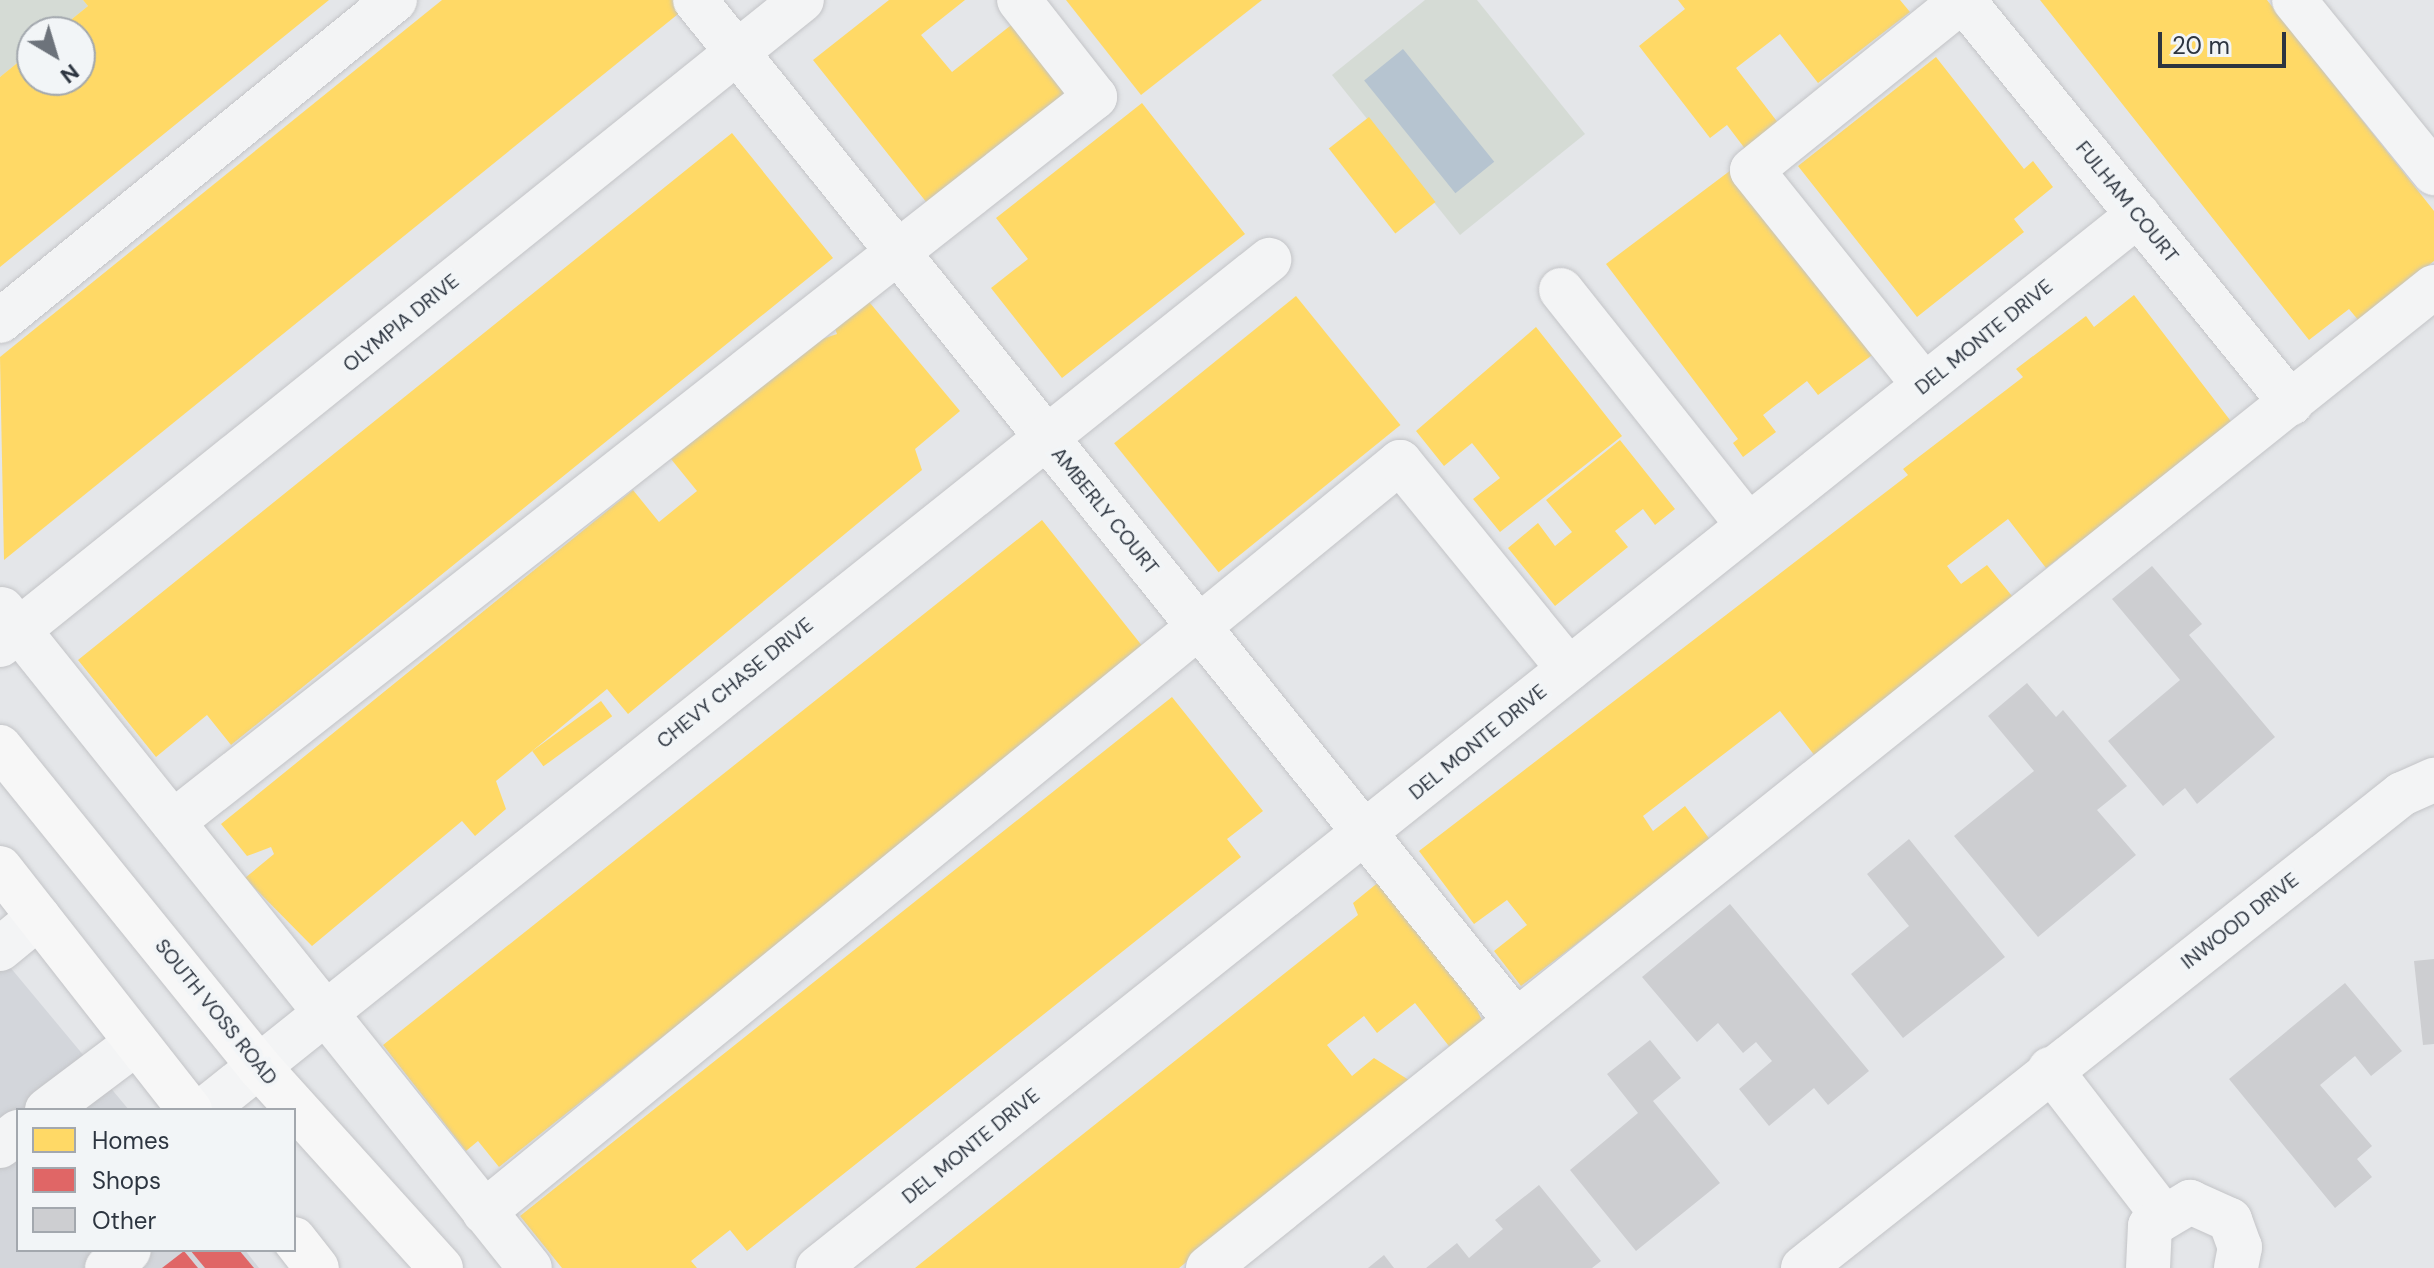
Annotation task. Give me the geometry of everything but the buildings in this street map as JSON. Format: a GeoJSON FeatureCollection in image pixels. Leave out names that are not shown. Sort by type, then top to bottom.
{"type":"FeatureCollection","features":[{"type":"Feature","properties":{"kind":"main road","name":"SOUTH VOSS ROAD"},"geometry":{"type":"LineString","coordinates":[[0,747],[260,1068],[441,1268]]}},
{"type":"Feature","properties":{"kind":"main road"},"geometry":{"type":"LineString","coordinates":[[0,868],[135,1044],[188,1108]]}},
{"type":"Feature","properties":{"kind":"street"},"geometry":{"type":"LineString","coordinates":[[0,321],[395,0]]}},
{"type":"Feature","properties":{"kind":"street","name":"AMBERLY COURT"},"geometry":{"type":"LineString","coordinates":[[695,0],[1516,1021]]}},
{"type":"Feature","properties":{"kind":"street","name":"OLYMPIA DRIVE"},"geometry":{"type":"LineString","coordinates":[[6,627],[802,0]]}},
{"type":"Feature","properties":{"kind":"street"},"geometry":{"type":"LineString","coordinates":[[173,822],[1095,97],[1019,0]]}},
{"type":"Feature","properties":{"kind":"street"},"geometry":{"type":"LineString","coordinates":[[1924,385],[1752,170],[1963,0]]}},
{"type":"Feature","properties":{"kind":"street","name":"FULHAM COURT"},"geometry":{"type":"LineString","coordinates":[[1963,0],[2291,403]]}},
{"type":"Feature","properties":{"kind":"street"},"geometry":{"type":"LineString","coordinates":[[2294,0],[2434,173]]}},
{"type":"Feature","properties":{"kind":"street","name":"DEL MONTE DRIVE"},"geometry":{"type":"LineString","coordinates":[[818,1268],[2138,215]]}},
{"type":"Feature","properties":{"kind":"street","name":"CHEVY CHASE DRIVE"},"geometry":{"type":"LineString","coordinates":[[207,1108],[260,1068],[324,1011],[1269,260]]}},
{"type":"Feature","properties":{"kind":"street"},"geometry":{"type":"LineString","coordinates":[[1208,1268],[2434,287]]}},
{"type":"Feature","properties":{"kind":"street"},"geometry":{"type":"LineString","coordinates":[[1561,290],[1748,525]]}},
{"type":"Feature","properties":{"kind":"street"},"geometry":{"type":"LineString","coordinates":[[484,1212],[1202,630],[1400,462],[1569,669]]}},
{"type":"Feature","properties":{"kind":"street"},"geometry":{"type":"LineString","coordinates":[[6,627],[173,822],[530,1268]]}},
{"type":"Feature","properties":{"kind":"street","name":"INWOOD DRIVE"},"geometry":{"type":"LineString","coordinates":[[1803,1268],[2050,1069],[2402,794],[2434,780]]}},
{"type":"Feature","properties":{"kind":"street"},"geometry":{"type":"LineString","coordinates":[[0,949],[39,917]]}},
{"type":"Feature","properties":{"kind":"street"},"geometry":{"type":"LineString","coordinates":[[50,1108],[135,1044]]}},
{"type":"Feature","properties":{"kind":"street"},"geometry":{"type":"LineString","coordinates":[[2050,1069],[2161,1213]]}},
{"type":"Feature","properties":{"kind":"street"},"geometry":{"type":"LineString","coordinates":[[0,1146],[16,1134]]}},
{"type":"Feature","properties":{"kind":"street"},"geometry":{"type":"LineString","coordinates":[[2148,1268],[2144,1241],[2161,1213],[2190,1202],[2218,1209],[2237,1233],[2236,1268]]}},
{"type":"Feature","properties":{"kind":"street"},"geometry":{"type":"LineString","coordinates":[[107,1268],[127,1252]]}},
{"type":"Feature","properties":{"kind":"shaded area"},"geometry":{"type":"Polygon","coordinates":[[[0,0],[83,0],[88,6],[76,16],[16,16],[16,64],[0,77],[0,0]]]}},
{"type":"Feature","properties":{"kind":"shaded area"},"geometry":{"type":"Polygon","coordinates":[[[1425,0],[1477,0],[1585,134],[1460,235],[1332,75],[1425,0]]]}},
{"type":"Feature","properties":{"kind":"shaded area"},"geometry":{"type":"Polygon","coordinates":[[[1403,49],[1494,162],[1455,193],[1364,80],[1403,49]]]}},
{"type":"Feature","properties":{"kind":"shaded area"},"geometry":{"type":"Polygon","coordinates":[[[0,955],[127,1108],[16,1108],[16,1252],[247,1252],[259,1268],[0,1268],[0,955]]]}}]}
